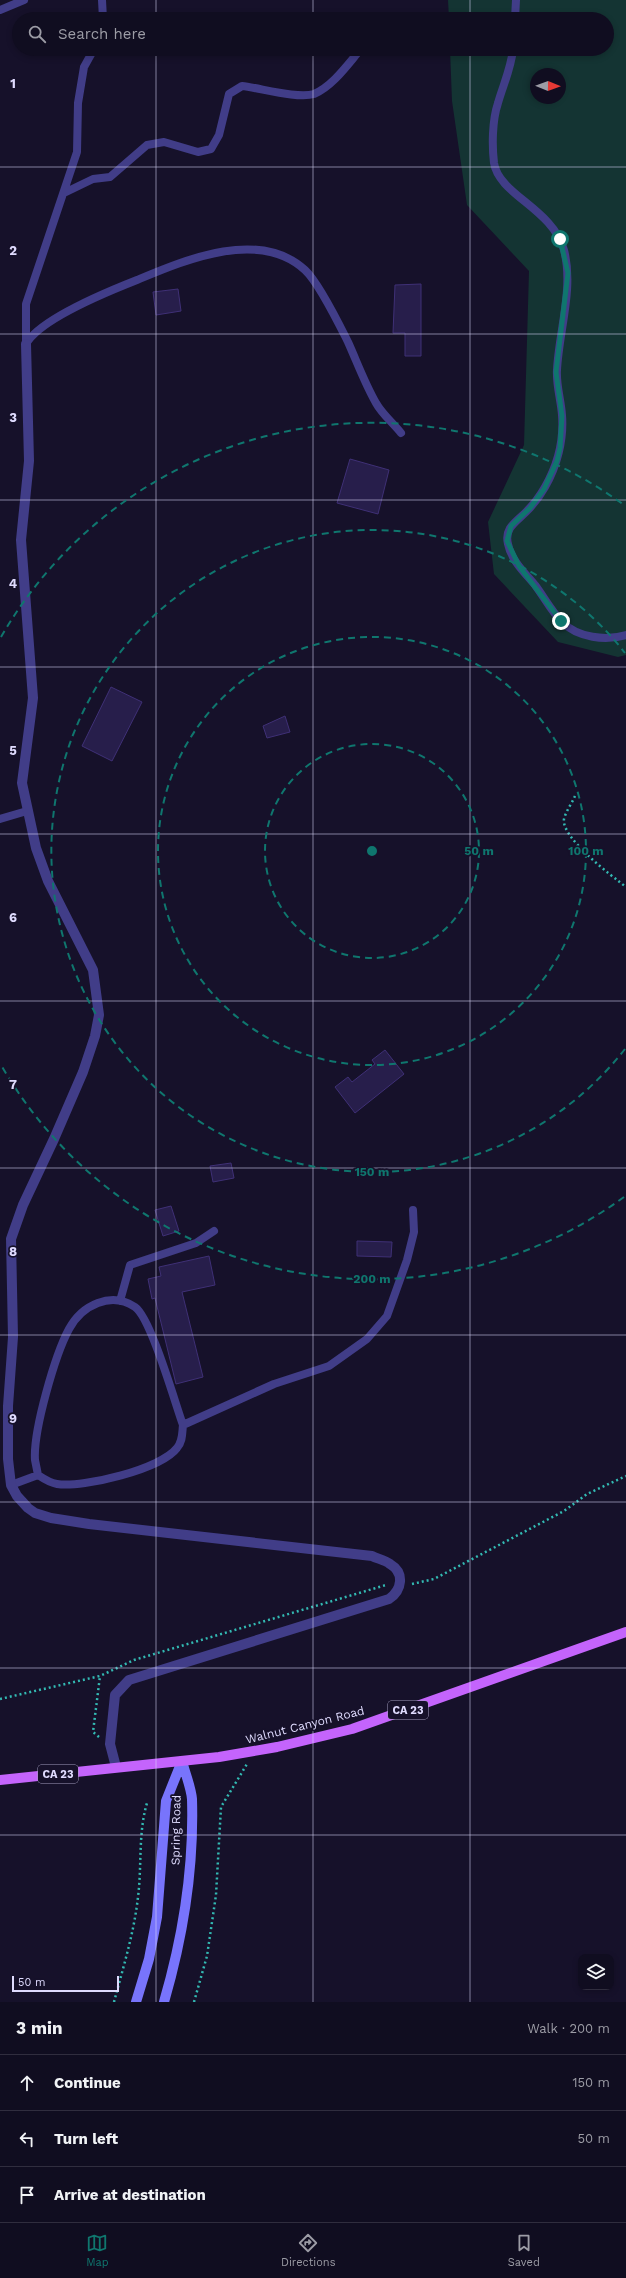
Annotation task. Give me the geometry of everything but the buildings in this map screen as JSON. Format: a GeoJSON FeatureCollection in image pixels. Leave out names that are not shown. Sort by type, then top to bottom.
{"type":"FeatureCollection","features":[{"type":"Feature","properties":{"kind":"main road","name":"Walnut Canyon Road"},"geometry":{"type":"LineString","coordinates":[[0,1780],[182,1761],[255,1751],[352,1729],[626,1632]]}},
{"type":"Feature","properties":{"kind":"main road","name":"Spring Road"},"geometry":{"type":"LineString","coordinates":[[136,2002],[148,1959],[157,1916],[166,1801],[182,1761]]}},
{"type":"Feature","properties":{"kind":"main road","name":"Spring Road"},"geometry":{"type":"LineString","coordinates":[[164,2002],[177,1952],[187,1891],[192,1798],[182,1761]]}},
{"type":"Feature","properties":{"kind":"street"},"geometry":{"type":"LineString","coordinates":[[26,344],[29,461],[21,540],[22,575],[33,684],[22,783],[36,848],[48,881],[93,970],[98,1015],[95,1036],[83,1072],[23,1205],[11,1239],[13,1337],[8,1406],[8,1459],[11,1485],[17,1496],[28,1508],[35,1513],[51,1518],[89,1524],[372,1556],[390,1564],[397,1572],[400,1584],[398,1593],[389,1599],[129,1680],[115,1695],[110,1744],[116,1767]]}},
{"type":"Feature","properties":{"kind":"lane"},"geometry":{"type":"LineString","coordinates":[[0,10],[24,0]]}},
{"type":"Feature","properties":{"kind":"lane"},"geometry":{"type":"LineString","coordinates":[[102,0],[103,12]]}},
{"type":"Feature","properties":{"kind":"lane"},"geometry":{"type":"LineString","coordinates":[[515,12],[516,0]]}},
{"type":"Feature","properties":{"kind":"lane"},"geometry":{"type":"LineString","coordinates":[[26,344],[26,304],[77,152],[78,103],[84,67],[90,56]]}},
{"type":"Feature","properties":{"kind":"lane"},"geometry":{"type":"LineString","coordinates":[[64,193],[93,179],[110,177],[147,145],[164,142],[198,152],[211,149],[219,135],[229,94],[234,90],[242,86],[301,95],[313,94],[330,84],[355,56]]}},
{"type":"Feature","properties":{"kind":"lane"},"geometry":{"type":"LineString","coordinates":[[512,56],[508,74],[495,112],[495,169],[506,185],[537,210],[556,232],[563,248],[568,278],[556,372],[562,416],[558,455],[544,489],[530,508],[511,526],[507,541],[519,566],[567,627],[598,637],[616,637],[626,635]]}},
{"type":"Feature","properties":{"kind":"lane"},"geometry":{"type":"LineString","coordinates":[[26,344],[37,330],[84,303],[194,257],[231,251],[276,253],[297,263],[313,281],[347,341],[376,404],[401,432]]}},
{"type":"Feature","properties":{"kind":"lane"},"geometry":{"type":"LineString","coordinates":[[0,819],[27,811]]}},
{"type":"Feature","properties":{"kind":"lane"},"geometry":{"type":"LineString","coordinates":[[182,1425],[274,1384],[329,1366],[367,1339],[387,1316],[407,1260],[414,1232],[413,1210]]}},
{"type":"Feature","properties":{"kind":"lane"},"geometry":{"type":"LineString","coordinates":[[120,1301],[130,1265],[196,1243],[214,1230]]}},
{"type":"Feature","properties":{"kind":"lane"},"geometry":{"type":"LineString","coordinates":[[11,1485],[38,1475],[56,1484],[73,1485],[110,1479],[170,1456],[178,1447],[182,1438],[182,1425],[147,1323],[136,1308],[120,1301],[104,1300],[90,1306],[70,1328],[44,1400],[36,1445],[35,1460],[38,1475]]}},
{"type":"Feature","properties":{"kind":"path"},"geometry":{"type":"LineString","coordinates":[[575,796],[564,819],[566,830],[578,845],[626,887]]}},
{"type":"Feature","properties":{"kind":"path"},"geometry":{"type":"LineString","coordinates":[[412,1584],[434,1579],[564,1511],[587,1494],[626,1476]]}},
{"type":"Feature","properties":{"kind":"path"},"geometry":{"type":"LineString","coordinates":[[0,1698],[100,1676],[134,1660],[382,1585],[388,1585]]}},
{"type":"Feature","properties":{"kind":"path"},"geometry":{"type":"LineString","coordinates":[[100,1676],[93,1732],[101,1738]]}},
{"type":"Feature","properties":{"kind":"path"},"geometry":{"type":"LineString","coordinates":[[194,2002],[206,1956],[216,1895],[221,1807],[255,1751]]}},
{"type":"Feature","properties":{"kind":"path"},"geometry":{"type":"LineString","coordinates":[[114,2002],[126,1958],[138,1897],[142,1816],[146,1803]]}},
{"type":"Feature","properties":{"kind":"green space"},"geometry":{"type":"Polygon","coordinates":[[[448,0],[626,0],[626,655],[618,657],[558,642],[494,574],[488,522],[524,445],[529,271],[467,205],[452,101],[450,56],[614,56],[614,12],[449,12],[448,0]]]}},
{"type":"Feature","properties":{"kind":"route"},"geometry":{"type":"LineString","coordinates":[[560,239],[568,273],[567,292],[562,319],[556,372],[556,383],[562,416],[560,448],[557,461],[548,482],[530,508],[511,526],[508,532],[507,541],[508,546],[519,566],[561,621]]}}]}
